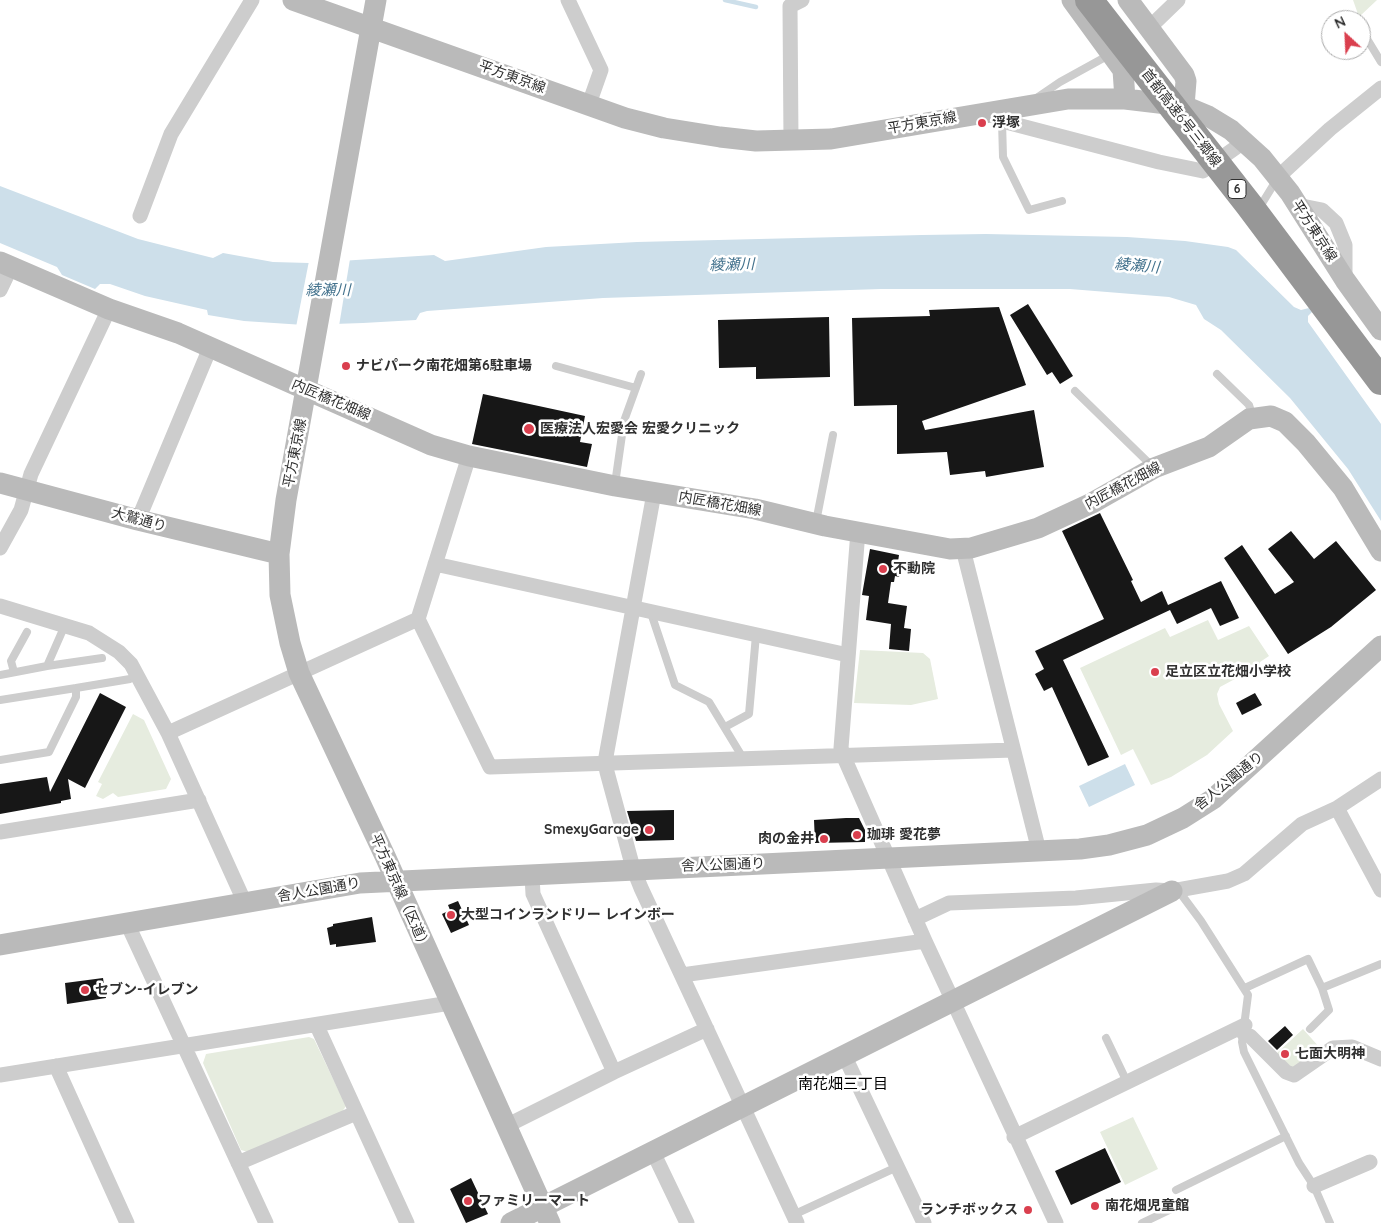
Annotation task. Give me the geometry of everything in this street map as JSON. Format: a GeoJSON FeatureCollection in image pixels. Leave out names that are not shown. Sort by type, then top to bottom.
{"type":"FeatureCollection","features":[{"type":"Feature","properties":{"kind":"highway","name":"首都高速6号三郷線"},"geometry":{"type":"LineString","coordinates":[[1112,0],[1381,352]]}},
{"type":"Feature","properties":{"kind":"highway","name":"首都高速6号三郷線"},"geometry":{"type":"LineString","coordinates":[[1079,2],[1249,205],[1381,381]]}},
{"type":"Feature","properties":{"kind":"main road"},"geometry":{"type":"LineString","coordinates":[[293,0],[372,28]]}},
{"type":"Feature","properties":{"kind":"main road","name":"平方東京線"},"geometry":{"type":"LineString","coordinates":[[279,554],[286,500],[332,253],[376,0]]}},
{"type":"Feature","properties":{"kind":"main road"},"geometry":{"type":"LineString","coordinates":[[1128,0],[1184,75],[1186,81],[1184,106]]}},
{"type":"Feature","properties":{"kind":"main road"},"geometry":{"type":"LineString","coordinates":[[1079,2],[1160,80],[1184,106]]}},
{"type":"Feature","properties":{"kind":"main road"},"geometry":{"type":"LineString","coordinates":[[1079,2],[1123,70],[1125,100]]}},
{"type":"Feature","properties":{"kind":"main road","name":"平方東京線"},"geometry":{"type":"LineString","coordinates":[[372,28],[625,118],[664,128],[720,138],[790,141],[831,138],[999,116],[1028,104],[1068,99],[1125,100],[1184,106],[1208,116],[1245,141],[1278,177],[1345,280],[1379,323]]}},
{"type":"Feature","properties":{"kind":"main road","name":"内匠橋花畑線"},"geometry":{"type":"LineString","coordinates":[[6,265],[110,309],[178,333],[431,445],[469,456],[615,486],[755,509],[924,546],[963,549],[1000,541],[1038,528],[1092,503],[1154,468],[1209,447],[1241,423],[1264,416],[1278,418],[1296,430],[1343,488],[1381,551]]}},
{"type":"Feature","properties":{"kind":"main road","name":"大鷲通り"},"geometry":{"type":"LineString","coordinates":[[0,483],[138,520],[279,554]]}},
{"type":"Feature","properties":{"kind":"main road","name":"平方東京線（区道）"},"geometry":{"type":"LineString","coordinates":[[279,554],[278,575],[283,613],[300,674],[547,1215]]}},
{"type":"Feature","properties":{"kind":"main road","name":"舎人公園通り"},"geometry":{"type":"LineString","coordinates":[[0,945],[360,883],[532,876],[633,868],[1080,849],[1129,840],[1170,824],[1197,809],[1236,778],[1381,646]]}},
{"type":"Feature","properties":{"kind":"main road"},"geometry":{"type":"LineString","coordinates":[[511,1223],[547,1215],[653,1152],[1175,891]]}},
{"type":"Feature","properties":{"kind":"street"},"geometry":{"type":"LineString","coordinates":[[140,216],[171,134],[252,0]]}},
{"type":"Feature","properties":{"kind":"street"},"geometry":{"type":"LineString","coordinates":[[568,0],[601,70],[589,104]]}},
{"type":"Feature","properties":{"kind":"street"},"geometry":{"type":"LineString","coordinates":[[790,141],[790,6],[802,0]]}},
{"type":"Feature","properties":{"kind":"street"},"geometry":{"type":"LineString","coordinates":[[1149,28],[1178,0]]}},
{"type":"Feature","properties":{"kind":"street"},"geometry":{"type":"LineString","coordinates":[[1278,177],[1330,129],[1381,88]]}},
{"type":"Feature","properties":{"kind":"street"},"geometry":{"type":"LineString","coordinates":[[999,116],[1159,162],[1203,171],[1245,141]]}},
{"type":"Feature","properties":{"kind":"street"},"geometry":{"type":"LineString","coordinates":[[0,290],[6,265]]}},
{"type":"Feature","properties":{"kind":"street"},"geometry":{"type":"LineString","coordinates":[[0,548],[20,510],[31,474],[110,309]]}},
{"type":"Feature","properties":{"kind":"street"},"geometry":{"type":"LineString","coordinates":[[138,520],[210,348]]}},
{"type":"Feature","properties":{"kind":"street"},"geometry":{"type":"LineString","coordinates":[[469,456],[418,619],[490,767],[1013,750]]}},
{"type":"Feature","properties":{"kind":"street"},"geometry":{"type":"LineString","coordinates":[[654,493],[605,762],[633,868],[795,1219]]}},
{"type":"Feature","properties":{"kind":"street"},"geometry":{"type":"LineString","coordinates":[[858,532],[841,748],[843,755],[1014,1137],[1056,1223]]}},
{"type":"Feature","properties":{"kind":"street"},"geometry":{"type":"LineString","coordinates":[[963,549],[1040,851]]}},
{"type":"Feature","properties":{"kind":"street"},"geometry":{"type":"LineString","coordinates":[[435,564],[632,609],[848,655]]}},
{"type":"Feature","properties":{"kind":"street"},"geometry":{"type":"LineString","coordinates":[[0,606],[89,633],[105,641],[119,652],[138,673],[199,800],[245,903]]}},
{"type":"Feature","properties":{"kind":"street"},"geometry":{"type":"LineString","coordinates":[[168,734],[418,619]]}},
{"type":"Feature","properties":{"kind":"street"},"geometry":{"type":"LineString","coordinates":[[915,919],[949,904],[1076,898],[1156,890],[1175,891],[1228,881],[1244,874],[1302,824],[1338,808],[1381,779]]}},
{"type":"Feature","properties":{"kind":"street"},"geometry":{"type":"LineString","coordinates":[[0,832],[199,800]]}},
{"type":"Feature","properties":{"kind":"street"},"geometry":{"type":"LineString","coordinates":[[1338,808],[1381,890]]}},
{"type":"Feature","properties":{"kind":"street"},"geometry":{"type":"LineString","coordinates":[[532,876],[533,894],[614,1072]]}},
{"type":"Feature","properties":{"kind":"street"},"geometry":{"type":"LineString","coordinates":[[127,924],[266,1223]]}},
{"type":"Feature","properties":{"kind":"street"},"geometry":{"type":"LineString","coordinates":[[682,975],[925,941]]}},
{"type":"Feature","properties":{"kind":"street"},"geometry":{"type":"LineString","coordinates":[[0,1076],[450,1003]]}},
{"type":"Feature","properties":{"kind":"street"},"geometry":{"type":"LineString","coordinates":[[317,1026],[407,1223]]}},
{"type":"Feature","properties":{"kind":"street"},"geometry":{"type":"LineString","coordinates":[[506,1126],[614,1072],[707,1029]]}},
{"type":"Feature","properties":{"kind":"street"},"geometry":{"type":"LineString","coordinates":[[1014,1137],[1127,1082],[1244,1030],[1286,1072],[1294,1075],[1333,1048],[1352,1047],[1381,1059]]}},
{"type":"Feature","properties":{"kind":"street"},"geometry":{"type":"LineString","coordinates":[[845,1056],[924,1223]]}},
{"type":"Feature","properties":{"kind":"street"},"geometry":{"type":"LineString","coordinates":[[56,1066],[127,1223]]}},
{"type":"Feature","properties":{"kind":"street"},"geometry":{"type":"LineString","coordinates":[[238,1163],[356,1113]]}},
{"type":"Feature","properties":{"kind":"street"},"geometry":{"type":"LineString","coordinates":[[653,1152],[687,1223]]}},
{"type":"Feature","properties":{"kind":"street"},"geometry":{"type":"LineString","coordinates":[[1314,1186],[1370,1162]]}},
{"type":"Feature","properties":{"kind":"lane"},"geometry":{"type":"LineString","coordinates":[[1371,46],[1381,62]]}},
{"type":"Feature","properties":{"kind":"lane"},"geometry":{"type":"LineString","coordinates":[[1028,104],[1060,82],[1112,53]]}},
{"type":"Feature","properties":{"kind":"lane"},"geometry":{"type":"LineString","coordinates":[[999,116],[1003,157],[1029,210],[1062,201]]}},
{"type":"Feature","properties":{"kind":"lane"},"geometry":{"type":"LineString","coordinates":[[1250,223],[1278,177]]}},
{"type":"Feature","properties":{"kind":"lane"},"geometry":{"type":"LineString","coordinates":[[556,366],[636,388]]}},
{"type":"Feature","properties":{"kind":"lane"},"geometry":{"type":"LineString","coordinates":[[615,486],[624,421],[641,374]]}},
{"type":"Feature","properties":{"kind":"lane"},"geometry":{"type":"LineString","coordinates":[[1217,374],[1249,405],[1253,418]]}},
{"type":"Feature","properties":{"kind":"lane"},"geometry":{"type":"LineString","coordinates":[[1075,391],[1154,468]]}},
{"type":"Feature","properties":{"kind":"lane"},"geometry":{"type":"LineString","coordinates":[[815,523],[833,435]]}},
{"type":"Feature","properties":{"kind":"lane"},"geometry":{"type":"LineString","coordinates":[[651,613],[675,684],[709,702],[743,758]]}},
{"type":"Feature","properties":{"kind":"lane"},"geometry":{"type":"LineString","coordinates":[[47,666],[65,625]]}},
{"type":"Feature","properties":{"kind":"lane"},"geometry":{"type":"LineString","coordinates":[[14,672],[11,661],[27,632]]}},
{"type":"Feature","properties":{"kind":"lane"},"geometry":{"type":"LineString","coordinates":[[725,728],[749,714],[756,635]]}},
{"type":"Feature","properties":{"kind":"lane"},"geometry":{"type":"LineString","coordinates":[[0,675],[102,658]]}},
{"type":"Feature","properties":{"kind":"lane"},"geometry":{"type":"LineString","coordinates":[[0,700],[130,679],[138,673]]}},
{"type":"Feature","properties":{"kind":"lane"},"geometry":{"type":"LineString","coordinates":[[0,760],[49,752],[76,697],[76,688]]}},
{"type":"Feature","properties":{"kind":"lane"},"geometry":{"type":"LineString","coordinates":[[1175,891],[1202,921],[1248,994],[1242,1042],[1244,1052],[1286,1136],[1314,1186],[1330,1223]]}},
{"type":"Feature","properties":{"kind":"lane"},"geometry":{"type":"LineString","coordinates":[[1245,988],[1308,959],[1322,988],[1329,1010],[1310,1029]]}},
{"type":"Feature","properties":{"kind":"lane"},"geometry":{"type":"LineString","coordinates":[[1322,988],[1381,964]]}},
{"type":"Feature","properties":{"kind":"lane"},"geometry":{"type":"LineString","coordinates":[[1106,1038],[1127,1082]]}},
{"type":"Feature","properties":{"kind":"lane"},"geometry":{"type":"LineString","coordinates":[[1176,1190],[1286,1136]]}},
{"type":"Feature","properties":{"kind":"lane"},"geometry":{"type":"LineString","coordinates":[[795,1219],[897,1167]]}},
{"type":"Feature","properties":{"kind":"lane"},"geometry":{"type":"LineString","coordinates":[[1142,1223],[1182,1204]]}},
{"type":"Feature","properties":{"kind":"shaded area"},"geometry":{"type":"Polygon","coordinates":[[[1353,0],[1377,0],[1366,10],[1357,10],[1353,0]]]}},
{"type":"Feature","properties":{"kind":"shaded area"},"geometry":{"type":"Polygon","coordinates":[[[1208,620],[1218,640],[1249,626],[1269,656],[1260,662],[1259,666],[1220,687],[1217,694],[1219,704],[1233,731],[1207,755],[1171,777],[1151,785],[1133,749],[1121,755],[1080,668],[1165,628],[1170,637],[1208,620]]]}},
{"type":"Feature","properties":{"kind":"shaded area"},"geometry":{"type":"Polygon","coordinates":[[[860,650],[923,653],[930,659],[938,699],[911,705],[854,703],[860,650]]]}},
{"type":"Feature","properties":{"kind":"shaded area"},"geometry":{"type":"Polygon","coordinates":[[[133,714],[144,720],[171,779],[166,789],[118,797],[113,793],[103,799],[96,796],[102,784],[98,782],[133,714]]]}},
{"type":"Feature","properties":{"kind":"shaded area"},"geometry":{"type":"Polygon","coordinates":[[[1303,1029],[1321,1049],[1293,1069],[1277,1053],[1303,1029]]]}},
{"type":"Feature","properties":{"kind":"shaded area"},"geometry":{"type":"Polygon","coordinates":[[[309,1037],[314,1039],[346,1106],[342,1112],[248,1152],[241,1150],[203,1063],[206,1054],[309,1037]]]}},
{"type":"Feature","properties":{"kind":"shaded area"},"geometry":{"type":"Polygon","coordinates":[[[1133,1117],[1158,1169],[1125,1185],[1100,1132],[1133,1117]]]}},
{"type":"Feature","properties":{"kind":"water","name":"綾瀬川"},"geometry":{"type":"Polygon","coordinates":[[[0,186],[138,239],[213,258],[223,253],[273,262],[309,263],[434,255],[445,261],[546,247],[637,242],[922,235],[986,234],[1127,237],[1185,241],[1228,247],[1236,250],[1294,307],[1301,310],[1309,308],[1312,312],[1308,316],[1308,322],[1381,424],[1381,521],[1348,469],[1290,398],[1221,330],[1204,319],[1196,305],[1169,297],[1070,289],[881,289],[603,298],[427,311],[420,313],[416,320],[363,323],[304,325],[244,321],[208,315],[207,310],[145,296],[110,284],[100,284],[95,289],[62,275],[57,267],[0,243],[0,186]]]}},
{"type":"Feature","properties":{"kind":"water"},"geometry":{"type":"Polygon","coordinates":[[[1125,764],[1135,785],[1089,807],[1079,786],[1125,764]]]}},
{"type":"Feature","properties":{"kind":"pier"},"geometry":{"type":"Polygon","coordinates":[[[350,259],[339,326],[296,327],[309,261],[350,259]]]}},
{"type":"Feature","properties":{"kind":"building"},"geometry":{"type":"Polygon","coordinates":[[[1028,304],[1073,376],[1060,384],[1052,372],[1047,375],[1010,315],[1028,304]]]}},
{"type":"Feature","properties":{"kind":"building"},"geometry":{"type":"Polygon","coordinates":[[[999,307],[1026,385],[922,421],[925,430],[1034,410],[1044,467],[986,477],[985,471],[950,475],[947,452],[897,454],[897,405],[854,406],[852,318],[930,316],[929,310],[999,307]]]}},
{"type":"Feature","properties":{"kind":"building"},"geometry":{"type":"Polygon","coordinates":[[[829,317],[830,377],[756,379],[756,367],[719,368],[718,320],[829,317]]]}},
{"type":"Feature","properties":{"kind":"building","name":"医療法人宏愛会 宏愛クリニック"},"geometry":{"type":"Polygon","coordinates":[[[483,394],[585,416],[580,442],[592,444],[587,467],[472,444],[483,394]]]}},
{"type":"Feature","properties":{"kind":"building"},"geometry":{"type":"Polygon","coordinates":[[[1100,513],[1133,580],[1131,581],[1141,602],[1162,591],[1168,605],[1221,581],[1239,618],[1220,626],[1211,608],[1177,624],[1170,610],[1063,660],[1109,757],[1088,766],[1052,687],[1044,691],[1035,674],[1044,669],[1035,651],[1104,619],[1062,531],[1100,513]]]}},
{"type":"Feature","properties":{"kind":"building"},"geometry":{"type":"Polygon","coordinates":[[[1291,531],[1314,559],[1336,541],[1376,590],[1331,627],[1288,654],[1224,558],[1242,545],[1275,594],[1294,582],[1268,549],[1291,531]]]}},
{"type":"Feature","properties":{"kind":"building"},"geometry":{"type":"Polygon","coordinates":[[[870,549],[899,555],[898,562],[903,562],[899,577],[895,576],[894,582],[891,582],[888,603],[907,606],[904,628],[911,629],[909,651],[889,649],[891,624],[866,620],[869,596],[862,595],[870,549]]]}},
{"type":"Feature","properties":{"kind":"building"},"geometry":{"type":"Polygon","coordinates":[[[100,693],[126,707],[85,788],[68,779],[71,799],[61,801],[61,803],[0,814],[0,784],[47,777],[50,792],[100,693]]]}},
{"type":"Feature","properties":{"kind":"building"},"geometry":{"type":"Polygon","coordinates":[[[1255,693],[1262,705],[1242,715],[1236,703],[1255,693]]]}},
{"type":"Feature","properties":{"kind":"building"},"geometry":{"type":"Polygon","coordinates":[[[674,810],[674,840],[636,841],[627,811],[674,810]]]}},
{"type":"Feature","properties":{"kind":"building"},"geometry":{"type":"Polygon","coordinates":[[[859,818],[865,830],[865,842],[815,843],[814,820],[859,818]]]}},
{"type":"Feature","properties":{"kind":"building"},"geometry":{"type":"Polygon","coordinates":[[[458,901],[469,925],[451,933],[442,914],[450,910],[448,905],[458,901]]]}},
{"type":"Feature","properties":{"kind":"building"},"geometry":{"type":"Polygon","coordinates":[[[372,917],[376,942],[336,947],[336,944],[330,945],[327,928],[333,926],[333,924],[372,917]]]}},
{"type":"Feature","properties":{"kind":"building"},"geometry":{"type":"Polygon","coordinates":[[[103,978],[106,998],[67,1004],[65,983],[103,978]]]}},
{"type":"Feature","properties":{"kind":"building"},"geometry":{"type":"Polygon","coordinates":[[[1285,1026],[1293,1035],[1277,1050],[1268,1041],[1285,1026]]]}},
{"type":"Feature","properties":{"kind":"building"},"geometry":{"type":"Polygon","coordinates":[[[1105,1148],[1121,1182],[1071,1205],[1055,1171],[1105,1148]]]}},
{"type":"Feature","properties":{"kind":"building"},"geometry":{"type":"Polygon","coordinates":[[[471,1178],[488,1214],[466,1223],[450,1189],[471,1178]]]}},
{"type":"Feature","properties":{"kind":"waterway"},"geometry":{"type":"LineString","coordinates":[[725,0],[756,7]]}},
{"type":"Feature","properties":{"kind":"place","name":"浮塚"},"geometry":{"type":"Point","coordinates":[982,123]}},
{"type":"Feature","properties":{"kind":"place","name":"ナビパーク南花畑第6駐車場"},"geometry":{"type":"Point","coordinates":[346,366]}},
{"type":"Feature","properties":{"kind":"place","name":"医療法人宏愛会 宏愛クリニック"},"geometry":{"type":"Point","coordinates":[529,429]}},
{"type":"Feature","properties":{"kind":"place","name":"不動院"},"geometry":{"type":"Point","coordinates":[883,569]}},
{"type":"Feature","properties":{"kind":"place","name":"足立区立花畑小学校"},"geometry":{"type":"Point","coordinates":[1155,672]}},
{"type":"Feature","properties":{"kind":"place","name":"SmexyGarage"},"geometry":{"type":"Point","coordinates":[649,830]}},
{"type":"Feature","properties":{"kind":"place","name":"珈琲 愛花夢"},"geometry":{"type":"Point","coordinates":[857,835]}},
{"type":"Feature","properties":{"kind":"place","name":"肉の金井"},"geometry":{"type":"Point","coordinates":[824,839]}},
{"type":"Feature","properties":{"kind":"place","name":"大型コインランドリー レインボー"},"geometry":{"type":"Point","coordinates":[451,915]}},
{"type":"Feature","properties":{"kind":"place","name":"セブン-イレブン"},"geometry":{"type":"Point","coordinates":[85,990]}},
{"type":"Feature","properties":{"kind":"place","name":"七面大明神"},"geometry":{"type":"Point","coordinates":[1285,1054]}},
{"type":"Feature","properties":{"kind":"place","name":"ファミリーマート"},"geometry":{"type":"Point","coordinates":[468,1201]}},
{"type":"Feature","properties":{"kind":"place","name":"南花畑児童館"},"geometry":{"type":"Point","coordinates":[1095,1206]}},
{"type":"Feature","properties":{"kind":"place","name":"ランチボックス"},"geometry":{"type":"Point","coordinates":[1028,1210]}},
{"type":"Feature","properties":{"kind":"district","name":"南花畑三丁目"},"geometry":{"type":"Point","coordinates":[843,1084]}}]}
